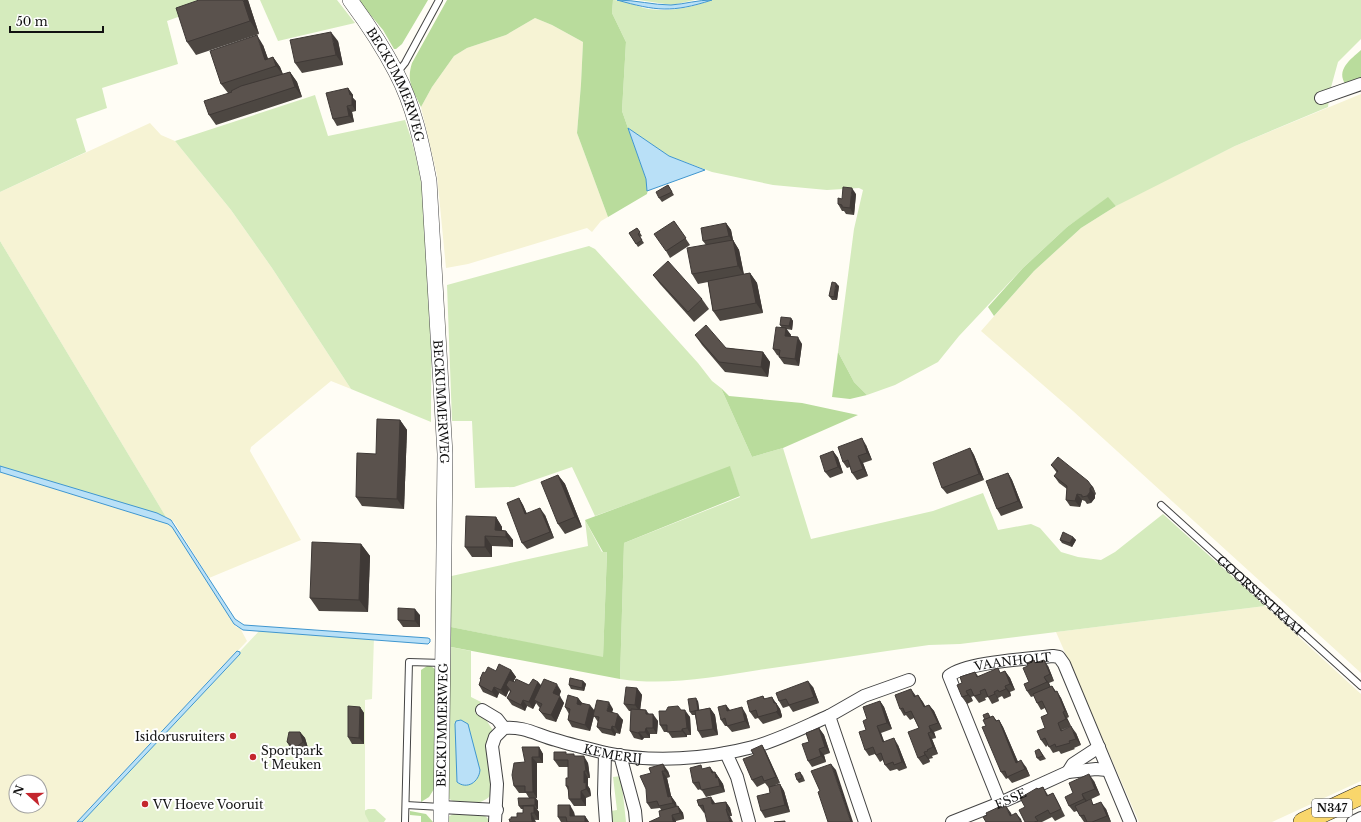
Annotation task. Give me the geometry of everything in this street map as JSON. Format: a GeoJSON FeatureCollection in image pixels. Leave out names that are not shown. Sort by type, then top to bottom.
{"type":"FeatureCollection","features":[{"type":"Feature","properties":{"kind":"main road","name":"N347"},"geometry":{"type":"LineString","coordinates":[[1303,822],[1361,795]]}},
{"type":"Feature","properties":{"kind":"street","name":"BECKUMMERWEG"},"geometry":{"type":"LineString","coordinates":[[350,0],[371,29],[397,73],[412,110],[422,144],[429,181],[445,454],[441,815]]}},
{"type":"Feature","properties":{"kind":"street"},"geometry":{"type":"LineString","coordinates":[[1321,98],[1361,84]]}},
{"type":"Feature","properties":{"kind":"street","name":"VAANHOLT"},"geometry":{"type":"LineString","coordinates":[[1000,803],[949,676],[955,672],[982,665],[1053,656],[1059,657],[1064,664],[1130,822]]}},
{"type":"Feature","properties":{"kind":"street"},"geometry":{"type":"LineString","coordinates":[[865,822],[829,716],[864,696],[909,680]]}},
{"type":"Feature","properties":{"kind":"street"},"geometry":{"type":"LineString","coordinates":[[482,710],[497,719],[504,728],[495,737],[492,746],[497,784],[496,822]]}},
{"type":"Feature","properties":{"kind":"street","name":"KEMERIJ"},"geometry":{"type":"LineString","coordinates":[[504,728],[516,727],[527,729],[554,740],[605,753],[669,758],[726,753],[755,746],[829,716]]}},
{"type":"Feature","properties":{"kind":"street","name":"ESSE"},"geometry":{"type":"LineString","coordinates":[[1068,772],[1073,764],[1098,747]]}},
{"type":"Feature","properties":{"kind":"street"},"geometry":{"type":"LineString","coordinates":[[605,753],[604,794],[606,822]]}},
{"type":"Feature","properties":{"kind":"street"},"geometry":{"type":"LineString","coordinates":[[726,753],[737,777],[749,822]]}},
{"type":"Feature","properties":{"kind":"street"},"geometry":{"type":"LineString","coordinates":[[620,755],[635,811],[636,822]]}},
{"type":"Feature","properties":{"kind":"street","name":"ESSE"},"geometry":{"type":"LineString","coordinates":[[952,822],[1000,803],[1068,772],[1096,769],[1108,770]]}},
{"type":"Feature","properties":{"kind":"street"},"geometry":{"type":"LineString","coordinates":[[441,815],[497,810]]}},
{"type":"Feature","properties":{"kind":"street"},"geometry":{"type":"LineString","coordinates":[[1353,822],[1361,818]]}},
{"type":"Feature","properties":{"kind":"lane"},"geometry":{"type":"LineString","coordinates":[[397,73],[405,63],[439,0]]}},
{"type":"Feature","properties":{"kind":"lane","name":"GOORSESTRAAT"},"geometry":{"type":"LineString","coordinates":[[1161,505],[1361,686]]}},
{"type":"Feature","properties":{"kind":"lane"},"geometry":{"type":"LineString","coordinates":[[405,822],[409,662],[443,663]]}},
{"type":"Feature","properties":{"kind":"lane"},"geometry":{"type":"LineString","coordinates":[[406,805],[441,815]]}},
{"type":"Feature","properties":{"kind":"shaded area"},"geometry":{"type":"Polygon","coordinates":[[[535,18],[552,25],[583,42],[577,133],[608,217],[601,221],[592,232],[587,228],[468,264],[446,268],[437,175],[421,107],[432,87],[454,56],[467,48],[506,35],[535,18]]]}},
{"type":"Feature","properties":{"kind":"shaded area"},"geometry":{"type":"Polygon","coordinates":[[[1361,94],[1361,673],[1073,411],[981,331],[1034,271],[1081,228],[1124,201],[1235,146],[1361,94]]]}},
{"type":"Feature","properties":{"kind":"shaded area"},"geometry":{"type":"Polygon","coordinates":[[[150,123],[161,135],[175,141],[231,210],[272,268],[351,389],[331,381],[251,447],[250,451],[301,540],[209,578],[174,522],[166,517],[0,241],[0,192],[150,123]]]}},
{"type":"Feature","properties":{"kind":"shaded area"},"geometry":{"type":"Polygon","coordinates":[[[0,472],[172,526],[236,627],[240,628],[247,641],[77,822],[0,822],[0,472]]]}},
{"type":"Feature","properties":{"kind":"shaded area"},"geometry":{"type":"Polygon","coordinates":[[[1265,606],[1361,694],[1361,781],[1272,822],[1139,822],[1056,632],[1265,606]]]}},
{"type":"Feature","properties":{"kind":"green space"},"geometry":{"type":"Polygon","coordinates":[[[0,0],[225,0],[167,21],[178,64],[102,88],[107,108],[76,119],[86,152],[0,192],[0,0]]]}},
{"type":"Feature","properties":{"kind":"green space"},"geometry":{"type":"Polygon","coordinates":[[[260,0],[337,0],[355,23],[278,41],[260,0]]]}},
{"type":"Feature","properties":{"kind":"green space"},"geometry":{"type":"Polygon","coordinates":[[[358,0],[428,0],[402,44],[394,49],[383,30],[358,0]]]}},
{"type":"Feature","properties":{"kind":"green space"},"geometry":{"type":"Polygon","coordinates":[[[447,0],[613,0],[612,13],[626,42],[622,111],[646,179],[648,188],[647,194],[608,217],[577,133],[583,42],[552,25],[535,18],[506,35],[467,48],[454,56],[432,87],[421,107],[411,86],[410,70],[412,63],[447,0]]]}},
{"type":"Feature","properties":{"kind":"green space"},"geometry":{"type":"Polygon","coordinates":[[[613,0],[644,8],[670,10],[712,0],[1361,0],[1361,39],[1338,62],[1330,91],[1328,107],[1235,146],[1116,206],[1108,198],[1067,227],[1023,268],[959,336],[938,362],[895,385],[867,395],[854,382],[838,352],[854,229],[863,190],[859,188],[827,190],[773,185],[712,172],[669,156],[628,128],[622,111],[626,42],[612,13],[613,0]]]}},
{"type":"Feature","properties":{"kind":"green space"},"geometry":{"type":"Polygon","coordinates":[[[638,0],[695,0],[672,5],[638,0]]]}},
{"type":"Feature","properties":{"kind":"green space"},"geometry":{"type":"Polygon","coordinates":[[[1361,50],[1361,79],[1346,85],[1343,80],[1343,70],[1349,61],[1361,50]]]}},
{"type":"Feature","properties":{"kind":"green space"},"geometry":{"type":"Polygon","coordinates":[[[315,95],[328,136],[405,120],[416,155],[428,230],[431,308],[431,422],[351,389],[272,268],[231,210],[175,141],[315,95]]]}},
{"type":"Feature","properties":{"kind":"green space"},"geometry":{"type":"Polygon","coordinates":[[[1108,197],[1116,206],[1081,228],[1034,271],[994,316],[988,307],[1023,268],[1067,227],[1108,197]]]}},
{"type":"Feature","properties":{"kind":"green space"},"geometry":{"type":"Polygon","coordinates":[[[0,241],[166,517],[0,466],[0,241]]]}},
{"type":"Feature","properties":{"kind":"green space"},"geometry":{"type":"Polygon","coordinates":[[[589,246],[595,249],[698,363],[712,381],[721,388],[752,457],[783,448],[811,539],[933,511],[983,493],[998,530],[1031,524],[1040,528],[1061,552],[1078,557],[1101,560],[1115,552],[1163,514],[1265,606],[960,644],[929,645],[690,680],[655,682],[620,679],[624,543],[740,497],[730,467],[595,516],[572,467],[514,487],[475,488],[472,421],[452,421],[447,285],[589,246]]]}},
{"type":"Feature","properties":{"kind":"green space"},"geometry":{"type":"Polygon","coordinates":[[[838,352],[854,382],[867,395],[850,399],[832,397],[838,352]]]}},
{"type":"Feature","properties":{"kind":"green space"},"geometry":{"type":"Polygon","coordinates":[[[721,388],[729,396],[802,403],[858,415],[783,448],[752,457],[721,388]]]}},
{"type":"Feature","properties":{"kind":"green space"},"geometry":{"type":"Polygon","coordinates":[[[730,466],[740,496],[624,543],[620,679],[446,646],[446,626],[603,657],[607,552],[603,552],[585,520],[730,466]]]}},
{"type":"Feature","properties":{"kind":"green space"},"geometry":{"type":"Polygon","coordinates":[[[585,520],[602,552],[607,551],[603,658],[446,626],[447,577],[588,546],[585,520]]]}},
{"type":"Feature","properties":{"kind":"green space","name":"Sportpark 't Meuken"},"geometry":{"type":"Polygon","coordinates":[[[260,630],[374,637],[372,699],[365,700],[365,814],[369,822],[80,822],[260,630]]]}},
{"type":"Feature","properties":{"kind":"green space"},"geometry":{"type":"Polygon","coordinates":[[[446,646],[471,651],[471,697],[481,702],[475,713],[485,718],[492,729],[493,788],[490,796],[486,800],[469,804],[447,798],[446,646]]]}},
{"type":"Feature","properties":{"kind":"green space"},"geometry":{"type":"Polygon","coordinates":[[[427,666],[431,666],[436,670],[434,789],[429,797],[421,802],[421,670],[427,666]]]}},
{"type":"Feature","properties":{"kind":"green space"},"geometry":{"type":"Polygon","coordinates":[[[621,776],[626,822],[612,822],[611,811],[617,810],[613,777],[621,776]]]}},
{"type":"Feature","properties":{"kind":"green space"},"geometry":{"type":"Polygon","coordinates":[[[368,809],[375,809],[386,819],[384,822],[357,822],[364,811],[368,809]]]}},
{"type":"Feature","properties":{"kind":"green space"},"geometry":{"type":"Polygon","coordinates":[[[410,811],[426,814],[433,822],[421,822],[421,816],[410,815],[410,811]]]}},
{"type":"Feature","properties":{"kind":"green space"},"geometry":{"type":"Polygon","coordinates":[[[455,813],[480,813],[490,822],[448,822],[448,817],[455,813]]]}},
{"type":"Feature","properties":{"kind":"water"},"geometry":{"type":"Polygon","coordinates":[[[617,0],[671,5],[712,0],[686,7],[664,9],[617,0]]]}},
{"type":"Feature","properties":{"kind":"water"},"geometry":{"type":"Polygon","coordinates":[[[628,128],[669,156],[705,170],[647,191],[646,179],[628,128]]]}},
{"type":"Feature","properties":{"kind":"water"},"geometry":{"type":"Polygon","coordinates":[[[0,466],[157,513],[171,520],[235,619],[244,625],[428,638],[430,639],[430,642],[428,644],[243,630],[234,624],[172,527],[168,524],[0,472],[0,466]]]}},
{"type":"Feature","properties":{"kind":"water"},"geometry":{"type":"Polygon","coordinates":[[[237,651],[240,652],[240,654],[82,822],[77,822],[237,651]]]}},
{"type":"Feature","properties":{"kind":"water"},"geometry":{"type":"Polygon","coordinates":[[[461,720],[468,724],[480,770],[475,781],[468,785],[457,782],[455,724],[456,721],[461,720]]]}},
{"type":"Feature","properties":{"kind":"building"},"geometry":{"type":"Polygon","coordinates":[[[199,0],[243,0],[250,21],[187,42],[176,8],[199,0]]]}},
{"type":"Feature","properties":{"kind":"building"},"geometry":{"type":"Polygon","coordinates":[[[331,32],[336,55],[295,63],[290,40],[331,32]]]}},
{"type":"Feature","properties":{"kind":"building"},"geometry":{"type":"Polygon","coordinates":[[[257,35],[265,60],[273,57],[276,66],[221,84],[210,51],[257,35]]]}},
{"type":"Feature","properties":{"kind":"building"},"geometry":{"type":"Polygon","coordinates":[[[290,72],[295,87],[209,115],[204,101],[232,92],[231,91],[241,86],[290,72]]]}},
{"type":"Feature","properties":{"kind":"building"},"geometry":{"type":"Polygon","coordinates":[[[348,88],[350,95],[352,95],[352,105],[347,106],[349,116],[333,119],[326,93],[348,88]]]}},
{"type":"Feature","properties":{"kind":"building"},"geometry":{"type":"Polygon","coordinates":[[[668,185],[672,192],[659,198],[656,192],[668,185]]]}},
{"type":"Feature","properties":{"kind":"building"},"geometry":{"type":"Polygon","coordinates":[[[843,187],[852,188],[850,208],[842,207],[842,205],[838,204],[838,198],[842,199],[843,187]]]}},
{"type":"Feature","properties":{"kind":"building"},"geometry":{"type":"Polygon","coordinates":[[[674,221],[686,238],[666,251],[654,234],[674,221]]]}},
{"type":"Feature","properties":{"kind":"building"},"geometry":{"type":"Polygon","coordinates":[[[726,223],[729,236],[703,241],[701,228],[726,223]]]}},
{"type":"Feature","properties":{"kind":"building"},"geometry":{"type":"Polygon","coordinates":[[[637,228],[640,232],[638,234],[642,240],[636,244],[629,233],[637,228]]]}},
{"type":"Feature","properties":{"kind":"building"},"geometry":{"type":"Polygon","coordinates":[[[733,240],[738,266],[692,274],[687,248],[733,240]]]}},
{"type":"Feature","properties":{"kind":"building"},"geometry":{"type":"Polygon","coordinates":[[[668,261],[702,299],[688,312],[653,275],[668,261]]]}},
{"type":"Feature","properties":{"kind":"building"},"geometry":{"type":"Polygon","coordinates":[[[750,273],[756,303],[713,311],[708,281],[750,273]]]}},
{"type":"Feature","properties":{"kind":"building"},"geometry":{"type":"Polygon","coordinates":[[[832,282],[836,283],[834,297],[829,296],[832,282]]]}},
{"type":"Feature","properties":{"kind":"building"},"geometry":{"type":"Polygon","coordinates":[[[781,317],[791,318],[789,326],[780,325],[781,317]]]}},
{"type":"Feature","properties":{"kind":"building"},"geometry":{"type":"Polygon","coordinates":[[[706,325],[726,348],[763,352],[761,367],[719,362],[695,335],[706,325]]]}},
{"type":"Feature","properties":{"kind":"building"},"geometry":{"type":"Polygon","coordinates":[[[776,327],[786,328],[785,336],[798,337],[795,359],[779,357],[780,350],[773,349],[776,327]]]}},
{"type":"Feature","properties":{"kind":"building"},"geometry":{"type":"Polygon","coordinates":[[[377,419],[400,420],[397,499],[356,497],[357,453],[376,454],[377,419]]]}},
{"type":"Feature","properties":{"kind":"building"},"geometry":{"type":"Polygon","coordinates":[[[862,438],[867,453],[858,456],[863,469],[852,473],[848,460],[843,462],[838,447],[862,438]]]}},
{"type":"Feature","properties":{"kind":"building"},"geometry":{"type":"Polygon","coordinates":[[[970,448],[979,474],[942,488],[933,463],[970,448]]]}},
{"type":"Feature","properties":{"kind":"building"},"geometry":{"type":"Polygon","coordinates":[[[833,451],[838,467],[825,472],[820,456],[833,451]]]}},
{"type":"Feature","properties":{"kind":"building"},"geometry":{"type":"Polygon","coordinates":[[[1058,457],[1088,481],[1092,487],[1090,488],[1090,492],[1087,496],[1082,497],[1082,495],[1077,494],[1075,501],[1066,500],[1067,486],[1054,476],[1058,471],[1051,465],[1058,457]]]}},
{"type":"Feature","properties":{"kind":"building"},"geometry":{"type":"Polygon","coordinates":[[[1008,473],[1018,501],[997,509],[986,481],[1008,473]]]}},
{"type":"Feature","properties":{"kind":"building"},"geometry":{"type":"Polygon","coordinates":[[[558,475],[575,517],[558,524],[541,482],[558,475]]]}},
{"type":"Feature","properties":{"kind":"building"},"geometry":{"type":"Polygon","coordinates":[[[519,498],[525,514],[540,508],[550,532],[522,543],[507,503],[519,498]]]}},
{"type":"Feature","properties":{"kind":"building"},"geometry":{"type":"Polygon","coordinates":[[[466,516],[496,517],[495,530],[506,531],[506,537],[485,536],[485,547],[465,547],[466,516]]]}},
{"type":"Feature","properties":{"kind":"building"},"geometry":{"type":"Polygon","coordinates":[[[1063,532],[1073,537],[1070,543],[1060,540],[1063,532]]]}},
{"type":"Feature","properties":{"kind":"building"},"geometry":{"type":"Polygon","coordinates":[[[312,542],[361,544],[359,600],[310,598],[312,542]]]}},
{"type":"Feature","properties":{"kind":"building"},"geometry":{"type":"Polygon","coordinates":[[[398,608],[415,609],[415,621],[398,620],[398,608]]]}},
{"type":"Feature","properties":{"kind":"building"},"geometry":{"type":"Polygon","coordinates":[[[1034,660],[1035,663],[1044,660],[1050,674],[1044,677],[1047,682],[1027,691],[1024,684],[1029,682],[1023,668],[1028,666],[1027,663],[1034,660]]]}},
{"type":"Feature","properties":{"kind":"building"},"geometry":{"type":"Polygon","coordinates":[[[499,664],[511,670],[501,690],[494,687],[492,692],[479,685],[483,672],[485,673],[488,667],[496,671],[499,664]]]}},
{"type":"Feature","properties":{"kind":"building"},"geometry":{"type":"Polygon","coordinates":[[[998,668],[1000,673],[1005,671],[1010,684],[1005,686],[1006,689],[999,692],[998,690],[994,692],[995,694],[988,697],[985,689],[980,691],[981,694],[974,696],[971,689],[966,691],[968,695],[962,697],[957,685],[962,683],[960,677],[975,672],[977,677],[998,668]]]}},
{"type":"Feature","properties":{"kind":"building"},"geometry":{"type":"Polygon","coordinates":[[[570,678],[583,681],[582,688],[569,685],[570,678]]]}},
{"type":"Feature","properties":{"kind":"building"},"geometry":{"type":"Polygon","coordinates":[[[516,679],[529,685],[533,679],[538,682],[529,702],[523,700],[521,705],[507,698],[511,691],[506,685],[509,680],[515,682],[516,679]]]}},
{"type":"Feature","properties":{"kind":"building"},"geometry":{"type":"Polygon","coordinates":[[[544,679],[557,684],[553,693],[560,696],[551,715],[542,713],[539,710],[542,704],[534,700],[544,679]]]}},
{"type":"Feature","properties":{"kind":"building"},"geometry":{"type":"Polygon","coordinates":[[[808,681],[814,697],[789,705],[786,699],[779,701],[776,693],[808,681]]]}},
{"type":"Feature","properties":{"kind":"building"},"geometry":{"type":"Polygon","coordinates":[[[1052,686],[1055,692],[1057,691],[1065,711],[1063,712],[1066,719],[1058,723],[1061,731],[1071,726],[1076,739],[1069,741],[1070,743],[1056,747],[1055,744],[1049,747],[1045,738],[1041,740],[1037,731],[1045,728],[1041,717],[1048,714],[1042,701],[1037,703],[1033,694],[1052,686]]]}},
{"type":"Feature","properties":{"kind":"building"},"geometry":{"type":"Polygon","coordinates":[[[626,687],[637,688],[635,705],[624,704],[626,687]]]}},
{"type":"Feature","properties":{"kind":"building"},"geometry":{"type":"Polygon","coordinates":[[[911,689],[914,697],[918,695],[924,707],[929,705],[938,723],[929,726],[931,732],[928,733],[933,747],[924,752],[925,755],[918,758],[908,732],[919,728],[911,711],[905,713],[903,708],[900,709],[895,695],[911,689]]]}},
{"type":"Feature","properties":{"kind":"building"},"geometry":{"type":"Polygon","coordinates":[[[568,695],[578,698],[577,704],[581,705],[581,703],[590,705],[585,725],[568,720],[570,709],[565,707],[568,695]]]}},
{"type":"Feature","properties":{"kind":"building"},"geometry":{"type":"Polygon","coordinates":[[[763,696],[764,699],[772,697],[778,710],[776,712],[758,717],[756,710],[750,712],[747,701],[763,696]]]}},
{"type":"Feature","properties":{"kind":"building"},"geometry":{"type":"Polygon","coordinates":[[[696,698],[698,710],[690,712],[688,699],[696,698]]]}},
{"type":"Feature","properties":{"kind":"building"},"geometry":{"type":"Polygon","coordinates":[[[597,700],[609,702],[607,711],[618,714],[615,727],[612,726],[611,730],[597,727],[599,717],[593,716],[597,700]]]}},
{"type":"Feature","properties":{"kind":"building"},"geometry":{"type":"Polygon","coordinates":[[[880,701],[887,723],[877,726],[883,742],[894,738],[902,762],[894,765],[893,762],[885,765],[881,753],[876,755],[873,747],[865,750],[859,732],[866,730],[863,721],[867,719],[863,707],[880,701]]]}},
{"type":"Feature","properties":{"kind":"building"},"geometry":{"type":"Polygon","coordinates":[[[726,705],[727,711],[742,707],[745,721],[727,726],[725,718],[721,720],[718,707],[726,705]]]}},
{"type":"Feature","properties":{"kind":"building"},"geometry":{"type":"Polygon","coordinates":[[[348,706],[360,707],[359,738],[348,737],[348,706]]]}},
{"type":"Feature","properties":{"kind":"building"},"geometry":{"type":"Polygon","coordinates":[[[678,706],[681,710],[685,710],[687,728],[682,729],[682,731],[667,732],[667,725],[660,725],[659,711],[666,711],[668,707],[678,706]]]}},
{"type":"Feature","properties":{"kind":"building"},"geometry":{"type":"Polygon","coordinates":[[[710,708],[713,729],[698,731],[695,711],[710,708]]]}},
{"type":"Feature","properties":{"kind":"building"},"geometry":{"type":"Polygon","coordinates":[[[631,709],[646,710],[646,714],[653,714],[653,728],[646,728],[645,732],[638,733],[630,731],[631,709]]]}},
{"type":"Feature","properties":{"kind":"building"},"geometry":{"type":"Polygon","coordinates":[[[988,713],[990,717],[985,720],[983,715],[988,713]]]}},
{"type":"Feature","properties":{"kind":"building"},"geometry":{"type":"Polygon","coordinates":[[[993,716],[996,721],[999,720],[1016,763],[1021,760],[1025,769],[1007,777],[1005,771],[1001,772],[982,727],[986,726],[983,720],[993,716]]]}},
{"type":"Feature","properties":{"kind":"building"},"geometry":{"type":"Polygon","coordinates":[[[819,728],[825,747],[819,749],[821,756],[808,761],[802,744],[809,742],[806,733],[819,728]]]}},
{"type":"Feature","properties":{"kind":"building"},"geometry":{"type":"Polygon","coordinates":[[[289,732],[300,732],[303,742],[295,748],[287,742],[289,732]]]}},
{"type":"Feature","properties":{"kind":"building"},"geometry":{"type":"Polygon","coordinates":[[[762,745],[776,777],[764,781],[762,776],[752,780],[743,759],[754,755],[751,750],[762,745]]]}},
{"type":"Feature","properties":{"kind":"building"},"geometry":{"type":"Polygon","coordinates":[[[522,747],[539,747],[539,757],[532,757],[533,792],[525,792],[525,786],[514,786],[512,775],[514,763],[525,762],[522,747]]]}},
{"type":"Feature","properties":{"kind":"building"},"geometry":{"type":"Polygon","coordinates":[[[1039,749],[1043,756],[1037,758],[1035,751],[1039,749]]]}},
{"type":"Feature","properties":{"kind":"building"},"geometry":{"type":"Polygon","coordinates":[[[554,752],[566,752],[566,754],[574,754],[574,756],[584,756],[586,771],[584,771],[584,783],[586,782],[586,789],[581,791],[581,799],[569,799],[568,786],[566,786],[566,778],[568,778],[568,760],[554,760],[554,752]]]}},
{"type":"Feature","properties":{"kind":"building"},"geometry":{"type":"Polygon","coordinates":[[[663,764],[665,771],[662,771],[668,797],[671,796],[673,803],[659,806],[657,801],[647,803],[646,789],[640,776],[651,773],[649,768],[663,764]]]}},
{"type":"Feature","properties":{"kind":"building"},"geometry":{"type":"Polygon","coordinates":[[[831,764],[851,822],[828,822],[818,792],[820,791],[811,771],[831,764]]]}},
{"type":"Feature","properties":{"kind":"building"},"geometry":{"type":"Polygon","coordinates":[[[701,765],[702,769],[710,767],[712,773],[715,772],[720,786],[701,790],[699,782],[693,783],[690,768],[701,765]]]}},
{"type":"Feature","properties":{"kind":"building"},"geometry":{"type":"Polygon","coordinates":[[[800,772],[802,778],[797,780],[795,774],[800,772]]]}},
{"type":"Feature","properties":{"kind":"building"},"geometry":{"type":"Polygon","coordinates":[[[1089,774],[1095,789],[1082,794],[1084,799],[1069,806],[1065,797],[1073,793],[1069,783],[1089,774]]]}},
{"type":"Feature","properties":{"kind":"building"},"geometry":{"type":"Polygon","coordinates":[[[780,784],[785,805],[761,811],[757,796],[770,793],[769,787],[780,784]]]}},
{"type":"Feature","properties":{"kind":"building"},"geometry":{"type":"Polygon","coordinates":[[[1043,787],[1047,796],[1053,793],[1061,809],[1050,814],[1048,810],[1035,817],[1038,821],[1025,822],[1019,810],[1025,807],[1020,798],[1037,788],[1043,787]]]}},
{"type":"Feature","properties":{"kind":"building"},"geometry":{"type":"Polygon","coordinates":[[[711,797],[712,804],[726,802],[726,809],[730,822],[707,822],[703,805],[699,806],[697,800],[711,797]]]}},
{"type":"Feature","properties":{"kind":"building"},"geometry":{"type":"Polygon","coordinates":[[[518,798],[535,798],[535,805],[519,806],[518,798]]]}},
{"type":"Feature","properties":{"kind":"building"},"geometry":{"type":"Polygon","coordinates":[[[1091,799],[1093,805],[1101,802],[1107,816],[1092,822],[1087,822],[1084,815],[1080,816],[1075,806],[1091,799]]]}},
{"type":"Feature","properties":{"kind":"building"},"geometry":{"type":"Polygon","coordinates":[[[558,805],[570,805],[570,816],[585,816],[585,822],[567,822],[566,817],[558,817],[558,805]]]}},
{"type":"Feature","properties":{"kind":"building"},"geometry":{"type":"Polygon","coordinates":[[[523,806],[534,806],[534,813],[531,813],[532,822],[510,822],[509,819],[511,819],[511,817],[517,817],[517,813],[523,813],[523,806]]]}},
{"type":"Feature","properties":{"kind":"building"},"geometry":{"type":"Polygon","coordinates":[[[678,806],[680,813],[672,815],[673,822],[649,822],[660,817],[659,811],[678,806]]]}},
{"type":"Feature","properties":{"kind":"building"},"geometry":{"type":"Polygon","coordinates":[[[1001,806],[1002,808],[1006,806],[1010,816],[1016,813],[1021,822],[986,822],[983,817],[987,815],[986,813],[1001,806]]]}},
{"type":"Feature","properties":{"kind":"place","name":"Isidorusruiters"},"geometry":{"type":"Point","coordinates":[233,736]}},
{"type":"Feature","properties":{"kind":"place","name":"Sportpark 't Meuken"},"geometry":{"type":"Point","coordinates":[253,757]}},
{"type":"Feature","properties":{"kind":"place","name":"VV Hoeve Vooruit"},"geometry":{"type":"Point","coordinates":[145,804]}}]}
